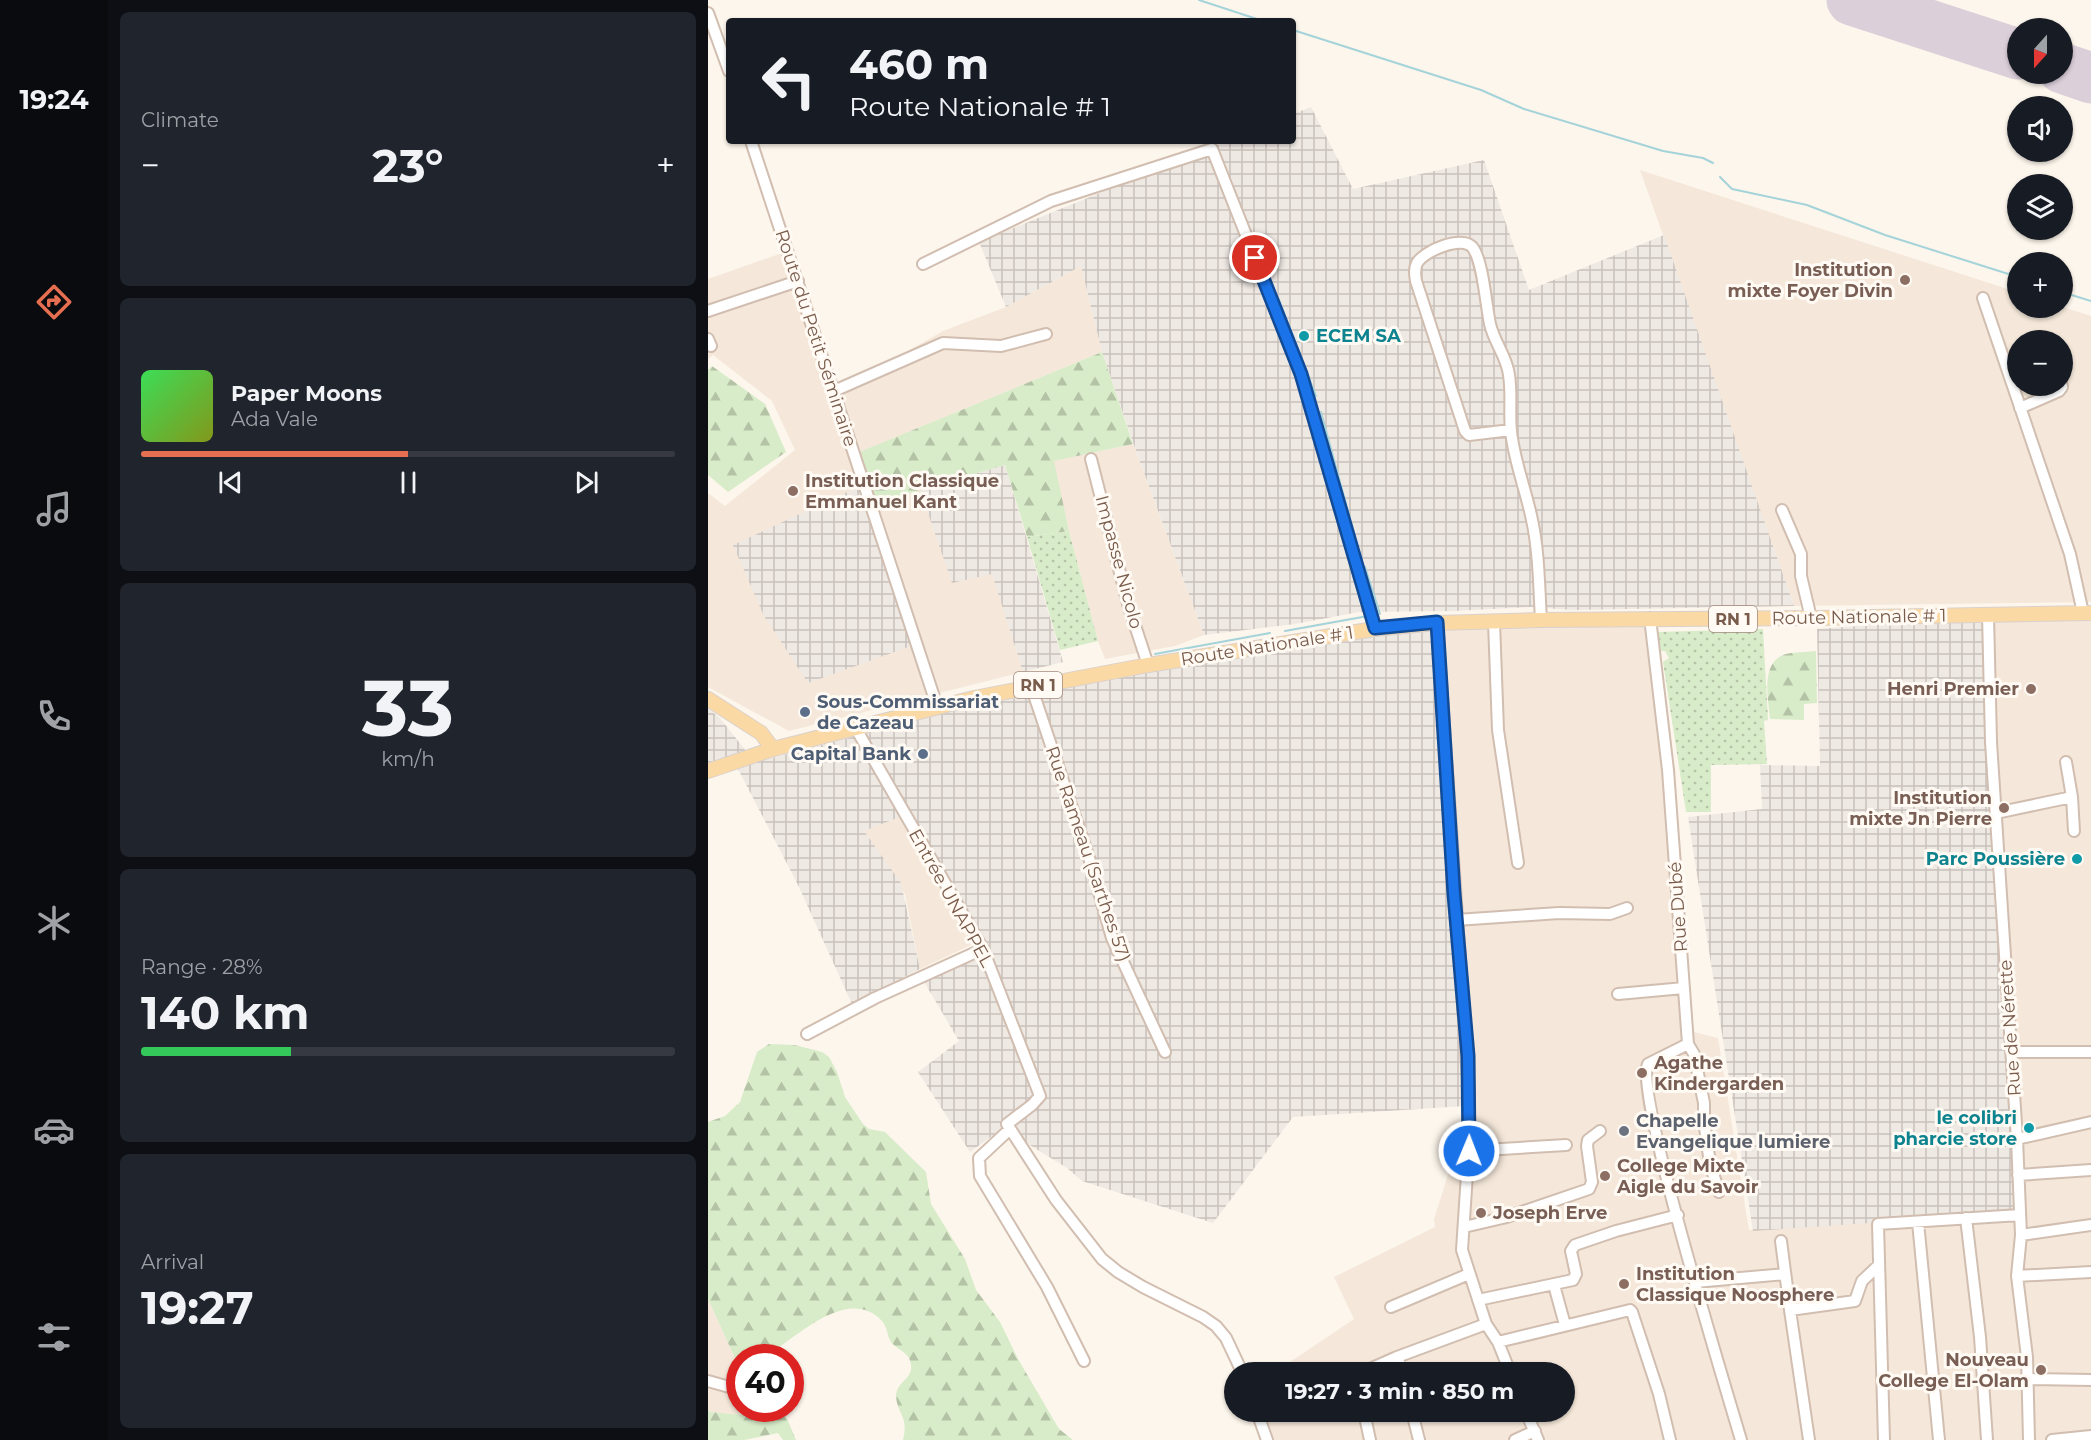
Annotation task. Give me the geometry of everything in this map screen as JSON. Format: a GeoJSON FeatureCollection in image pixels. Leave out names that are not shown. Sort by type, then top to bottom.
{"type":"FeatureCollection","features":[{"type":"Feature","properties":{"kind":"main road","name":"Route Nationale # 1"},"geometry":{"type":"LineString","coordinates":[[708,771],[773,748],[937,706],[1148,665],[1375,628],[1437,622],[2087,613]]}},
{"type":"Feature","properties":{"kind":"main road"},"geometry":{"type":"LineString","coordinates":[[708,699],[761,733],[773,748]]}},
{"type":"Feature","properties":{"kind":"street"},"geometry":{"type":"LineString","coordinates":[[708,13],[710,26],[726,64]]}},
{"type":"Feature","properties":{"kind":"street","name":"Route du Petit Séminaire"},"geometry":{"type":"LineString","coordinates":[[752,144],[937,706]]}},
{"type":"Feature","properties":{"kind":"street"},"geometry":{"type":"LineString","coordinates":[[923,264],[1051,201],[1212,149],[1301,374],[1375,628]]}},
{"type":"Feature","properties":{"kind":"street"},"geometry":{"type":"LineString","coordinates":[[1511,430],[1476,436],[1469,435],[1465,431],[1425,314],[1415,271],[1419,261],[1441,247],[1456,243],[1465,243],[1472,247],[1477,258],[1491,327],[1505,359],[1509,375],[1511,430],[1533,523],[1541,620]]}},
{"type":"Feature","properties":{"kind":"street"},"geometry":{"type":"LineString","coordinates":[[708,311],[798,281]]}},
{"type":"Feature","properties":{"kind":"street"},"geometry":{"type":"LineString","coordinates":[[1983,298],[2070,554],[2087,613]]}},
{"type":"Feature","properties":{"kind":"street"},"geometry":{"type":"LineString","coordinates":[[834,391],[943,343],[1001,346],[1046,334]]}},
{"type":"Feature","properties":{"kind":"street"},"geometry":{"type":"LineString","coordinates":[[2020,408],[2048,396]]}},
{"type":"Feature","properties":{"kind":"street","name":"Impasse Nicolo"},"geometry":{"type":"LineString","coordinates":[[1091,459],[1128,604],[1148,665]]}},
{"type":"Feature","properties":{"kind":"street"},"geometry":{"type":"LineString","coordinates":[[1782,510],[1801,554],[1801,576],[1811,618]]}},
{"type":"Feature","properties":{"kind":"street","name":"Rue de Nérette"},"geometry":{"type":"LineString","coordinates":[[1988,615],[1995,813],[2017,1139],[2021,1235],[2017,1276],[2028,1379],[2029,1440]]}},
{"type":"Feature","properties":{"kind":"street","name":"Rue Dubé"},"geometry":{"type":"LineString","coordinates":[[1650,618],[1668,770],[1688,1044],[1694,1054],[1704,1103],[1710,1164],[1719,1192]]}},
{"type":"Feature","properties":{"kind":"street"},"geometry":{"type":"LineString","coordinates":[[1437,622],[1456,920],[1468,1056],[1469,1151],[1464,1227],[1461,1235],[1462,1250],[1486,1324],[1498,1342],[1506,1362]]}},
{"type":"Feature","properties":{"kind":"street"},"geometry":{"type":"LineString","coordinates":[[1494,622],[1498,730],[1518,863]]}},
{"type":"Feature","properties":{"kind":"street","name":"Rue Rameau (Sarthes 57)"},"geometry":{"type":"LineString","coordinates":[[1031,686],[1090,861],[1112,938],[1165,1052]]}},
{"type":"Feature","properties":{"kind":"street","name":"Entrée UNAPPEL"},"geometry":{"type":"LineString","coordinates":[[855,727],[983,949],[1040,1096],[979,1158],[980,1176],[1047,1287],[1084,1362]]}},
{"type":"Feature","properties":{"kind":"street"},"geometry":{"type":"LineString","coordinates":[[2067,762],[2074,831]]}},
{"type":"Feature","properties":{"kind":"street"},"geometry":{"type":"LineString","coordinates":[[1995,813],[2072,797]]}},
{"type":"Feature","properties":{"kind":"street"},"geometry":{"type":"LineString","coordinates":[[1456,920],[1559,913],[1610,914],[1627,908]]}},
{"type":"Feature","properties":{"kind":"street"},"geometry":{"type":"LineString","coordinates":[[807,1034],[875,998],[983,949]]}},
{"type":"Feature","properties":{"kind":"street"},"geometry":{"type":"LineString","coordinates":[[1618,994],[1684,988]]}},
{"type":"Feature","properties":{"kind":"street"},"geometry":{"type":"LineString","coordinates":[[1688,1044],[1648,1064],[1646,1068],[1650,1105],[1695,1282],[1741,1440]]}},
{"type":"Feature","properties":{"kind":"street"},"geometry":{"type":"LineString","coordinates":[[2011,1052],[2091,1052]]}},
{"type":"Feature","properties":{"kind":"street"},"geometry":{"type":"LineString","coordinates":[[2017,1139],[2091,1122]]}},
{"type":"Feature","properties":{"kind":"street"},"geometry":{"type":"LineString","coordinates":[[1009,1126],[1056,1200],[1102,1259],[1143,1287],[1203,1317],[1216,1326],[1226,1338],[1237,1362]]}},
{"type":"Feature","properties":{"kind":"street"},"geometry":{"type":"LineString","coordinates":[[1464,1227],[1507,1217],[1589,1189],[1592,1182],[1588,1140],[1600,1131]]}},
{"type":"Feature","properties":{"kind":"street"},"geometry":{"type":"LineString","coordinates":[[1469,1151],[1566,1145]]}},
{"type":"Feature","properties":{"kind":"street"},"geometry":{"type":"LineString","coordinates":[[2018,1175],[2091,1170]]}},
{"type":"Feature","properties":{"kind":"street"},"geometry":{"type":"LineString","coordinates":[[1479,1300],[1573,1280],[1576,1274],[1571,1251],[1575,1245],[1616,1231],[1678,1215]]}},
{"type":"Feature","properties":{"kind":"street"},"geometry":{"type":"LineString","coordinates":[[1884,1440],[1878,1224],[2020,1215]]}},
{"type":"Feature","properties":{"kind":"street"},"geometry":{"type":"LineString","coordinates":[[1966,1218],[1980,1338],[1987,1440]]}},
{"type":"Feature","properties":{"kind":"street"},"geometry":{"type":"LineString","coordinates":[[1918,1222],[1939,1440]]}},
{"type":"Feature","properties":{"kind":"street"},"geometry":{"type":"LineString","coordinates":[[2021,1235],[2091,1225]]}},
{"type":"Feature","properties":{"kind":"street"},"geometry":{"type":"LineString","coordinates":[[1781,1241],[1809,1440]]}},
{"type":"Feature","properties":{"kind":"street"},"geometry":{"type":"LineString","coordinates":[[1855,1301],[1862,1281],[1879,1265]]}},
{"type":"Feature","properties":{"kind":"street"},"geometry":{"type":"LineString","coordinates":[[2017,1276],[2091,1272]]}},
{"type":"Feature","properties":{"kind":"street"},"geometry":{"type":"LineString","coordinates":[[1390,1307],[1468,1274]]}},
{"type":"Feature","properties":{"kind":"street"},"geometry":{"type":"LineString","coordinates":[[1695,1282],[1785,1274]]}},
{"type":"Feature","properties":{"kind":"street"},"geometry":{"type":"LineString","coordinates":[[1554,1285],[1565,1325]]}},
{"type":"Feature","properties":{"kind":"street"},"geometry":{"type":"LineString","coordinates":[[1790,1310],[1855,1301],[1863,1295],[1880,1292]]}},
{"type":"Feature","properties":{"kind":"street"},"geometry":{"type":"LineString","coordinates":[[1498,1342],[1626,1313],[1630,1310],[1659,1394],[1670,1440]]}},
{"type":"Feature","properties":{"kind":"street"},"geometry":{"type":"LineString","coordinates":[[1386,1362],[1486,1324]]}},
{"type":"Feature","properties":{"kind":"street"},"geometry":{"type":"LineString","coordinates":[[1397,1357],[1399,1362]]}},
{"type":"Feature","properties":{"kind":"street"},"geometry":{"type":"LineString","coordinates":[[2028,1379],[2091,1380]]}},
{"type":"Feature","properties":{"kind":"street"},"geometry":{"type":"LineString","coordinates":[[708,1381],[726,1386]]}},
{"type":"Feature","properties":{"kind":"street"},"geometry":{"type":"LineString","coordinates":[[1261,1422],[1267,1440]]}},
{"type":"Feature","properties":{"kind":"street"},"geometry":{"type":"LineString","coordinates":[[1366,1422],[1370,1440]]}},
{"type":"Feature","properties":{"kind":"street"},"geometry":{"type":"LineString","coordinates":[[1414,1422],[1419,1440]]}},
{"type":"Feature","properties":{"kind":"street"},"geometry":{"type":"LineString","coordinates":[[1515,1440],[1537,1436],[1531,1422]]}},
{"type":"Feature","properties":{"kind":"street"},"geometry":{"type":"LineString","coordinates":[[2052,1440],[2091,1436]]}},
{"type":"Feature","properties":{"kind":"shaded area"},"geometry":{"type":"Polygon","coordinates":[[[1311,107],[1353,189],[1484,160],[1529,290],[1664,235],[1794,606],[1573,610],[1530,607],[1359,612],[1295,624],[1204,635],[1102,352],[1081,266],[1006,307],[979,242],[1221,144],[1296,144],[1296,113],[1311,107]]]}},
{"type":"Feature","properties":{"kind":"shaded area"},"geometry":{"type":"Polygon","coordinates":[[[1640,170],[2007,289],[2007,318],[2073,318],[2073,310],[2091,316],[2091,602],[1794,606],[1640,170]]]}},
{"type":"Feature","properties":{"kind":"shaded area"},"geometry":{"type":"Polygon","coordinates":[[[782,253],[834,393],[943,331],[1006,307],[1081,266],[1102,352],[858,453],[873,504],[920,490],[952,582],[992,573],[1023,672],[789,731],[708,687],[708,493],[725,506],[795,450],[772,401],[713,355],[708,359],[708,279],[782,253]]]}},
{"type":"Feature","properties":{"kind":"shaded area"},"geometry":{"type":"Polygon","coordinates":[[[1133,444],[1204,635],[1175,646],[1105,659],[1098,641],[1069,531],[1053,461],[1133,444]]]}},
{"type":"Feature","properties":{"kind":"shaded area"},"geometry":{"type":"Polygon","coordinates":[[[1005,465],[1063,662],[1023,672],[992,574],[952,583],[920,490],[1005,465]]]}},
{"type":"Feature","properties":{"kind":"shaded area"},"geometry":{"type":"Polygon","coordinates":[[[867,483],[911,646],[808,683],[764,616],[733,545],[867,483]]]}},
{"type":"Feature","properties":{"kind":"shaded area"},"geometry":{"type":"Polygon","coordinates":[[[1982,617],[2091,617],[2091,1440],[1272,1440],[1265,1422],[1575,1422],[1575,1362],[1290,1362],[1354,1319],[1334,1277],[1435,1227],[1434,1219],[1469,1109],[1441,630],[1649,623],[1690,1031],[1718,1038],[1749,1230],[2017,1213],[1991,802],[1982,617]]]}},
{"type":"Feature","properties":{"kind":"shaded area"},"geometry":{"type":"Polygon","coordinates":[[[1982,617],[2017,1213],[1753,1231],[1688,817],[1762,809],[1760,765],[1820,766],[1817,629],[1982,617]]]}},
{"type":"Feature","properties":{"kind":"shaded area"},"geometry":{"type":"Polygon","coordinates":[[[1433,628],[1465,1106],[1293,1117],[1213,1223],[1082,1181],[1067,1168],[1020,1139],[999,1131],[970,1152],[918,1072],[959,1041],[923,980],[989,950],[912,816],[900,817],[864,831],[901,883],[920,969],[852,1004],[798,885],[737,767],[1022,691],[1433,628]]]}},
{"type":"Feature","properties":{"kind":"shaded area"},"geometry":{"type":"Polygon","coordinates":[[[708,709],[719,717],[747,752],[708,763],[708,709]]]}},
{"type":"Feature","properties":{"kind":"shaded area"},"geometry":{"type":"Polygon","coordinates":[[[900,817],[971,945],[920,969],[905,894],[864,831],[900,817]]]}},
{"type":"Feature","properties":{"kind":"shaded area"},"geometry":{"type":"Polygon","coordinates":[[[708,1299],[729,1344],[726,1344],[726,1413],[708,1410],[708,1299]]]}},
{"type":"Feature","properties":{"kind":"green space"},"geometry":{"type":"Polygon","coordinates":[[[1102,352],[1133,444],[1054,461],[1069,531],[1027,537],[1005,465],[873,504],[857,453],[1102,352]]]}},
{"type":"Feature","properties":{"kind":"green space"},"geometry":{"type":"Polygon","coordinates":[[[712,366],[765,404],[786,452],[728,492],[708,475],[708,370],[712,366]]]}},
{"type":"Feature","properties":{"kind":"green space"},"geometry":{"type":"Polygon","coordinates":[[[1069,531],[1098,641],[1060,650],[1027,537],[1069,531]]]}},
{"type":"Feature","properties":{"kind":"green space"},"geometry":{"type":"Polygon","coordinates":[[[1763,629],[1768,720],[1764,721],[1767,764],[1711,765],[1711,812],[1686,812],[1663,662],[1669,658],[1665,651],[1660,651],[1657,634],[1659,632],[1763,629]]]}},
{"type":"Feature","properties":{"kind":"green space"},"geometry":{"type":"Polygon","coordinates":[[[1816,651],[1817,703],[1804,704],[1804,720],[1770,719],[1767,689],[1770,670],[1774,662],[1781,656],[1791,653],[1816,651]]]}},
{"type":"Feature","properties":{"kind":"green space"},"geometry":{"type":"Polygon","coordinates":[[[769,1044],[795,1045],[822,1052],[829,1057],[837,1072],[845,1097],[863,1124],[869,1129],[885,1132],[926,1172],[931,1204],[965,1259],[976,1290],[1000,1322],[1018,1359],[1059,1429],[1073,1440],[903,1440],[905,1426],[896,1396],[899,1387],[910,1374],[910,1361],[906,1354],[891,1342],[882,1321],[869,1312],[855,1309],[840,1311],[810,1325],[784,1344],[729,1344],[708,1299],[708,1122],[725,1116],[740,1102],[757,1052],[769,1044]]]}},
{"type":"Feature","properties":{"kind":"green space"},"geometry":{"type":"Polygon","coordinates":[[[708,1410],[726,1413],[726,1422],[788,1422],[796,1440],[783,1440],[778,1433],[744,1440],[708,1440],[708,1410]]]}},
{"type":"Feature","properties":{"kind":"waterway"},"geometry":{"type":"LineString","coordinates":[[1199,0],[1254,18]]}},
{"type":"Feature","properties":{"kind":"waterway"},"geometry":{"type":"LineString","coordinates":[[1296,31],[1481,90],[1524,109],[1663,151],[1703,158],[1713,163]]}},
{"type":"Feature","properties":{"kind":"waterway"},"geometry":{"type":"LineString","coordinates":[[1720,177],[1732,189],[1807,205],[1885,235],[2007,274]]}},
{"type":"Feature","properties":{"kind":"waterway"},"geometry":{"type":"LineString","coordinates":[[2073,295],[2091,301]]}},
{"type":"Feature","properties":{"kind":"waterway"},"geometry":{"type":"LineString","coordinates":[[1278,297],[1316,396]]}},
{"type":"Feature","properties":{"kind":"waterway"},"geometry":{"type":"LineString","coordinates":[[1321,412],[1358,548]]}},
{"type":"Feature","properties":{"kind":"waterway"},"geometry":{"type":"LineString","coordinates":[[1365,567],[1380,614]]}},
{"type":"Feature","properties":{"kind":"waterway"},"geometry":{"type":"LineString","coordinates":[[1285,631],[1368,616]]}},
{"type":"Feature","properties":{"kind":"waterway"},"geometry":{"type":"LineString","coordinates":[[1155,654],[1270,633]]}},
{"type":"Feature","properties":{"kind":"runway"},"geometry":{"type":"LineString","coordinates":[[1852,0],[2007,50]]}},
{"type":"Feature","properties":{"kind":"runway"},"geometry":{"type":"LineString","coordinates":[[2073,72],[2091,78]]}},
{"type":"Feature","properties":{"kind":"place","name":"Institution mixte Foyer Divin"},"geometry":{"type":"Point","coordinates":[1905,280]}},
{"type":"Feature","properties":{"kind":"place","name":"ECEM SA"},"geometry":{"type":"Point","coordinates":[1304,336]}},
{"type":"Feature","properties":{"kind":"place","name":"Institution Classique Emmanuel Kant"},"geometry":{"type":"Point","coordinates":[793,491]}},
{"type":"Feature","properties":{"kind":"place","name":"Henri Premier"},"geometry":{"type":"Point","coordinates":[2031,689]}},
{"type":"Feature","properties":{"kind":"place","name":"Sous-Commissariat de Cazeau"},"geometry":{"type":"Point","coordinates":[805,712]}},
{"type":"Feature","properties":{"kind":"place","name":"Capital Bank"},"geometry":{"type":"Point","coordinates":[923,754]}},
{"type":"Feature","properties":{"kind":"place","name":"Institution mixte Jn Pierre"},"geometry":{"type":"Point","coordinates":[2004,808]}},
{"type":"Feature","properties":{"kind":"place","name":"Parc Poussière"},"geometry":{"type":"Point","coordinates":[2077,859]}},
{"type":"Feature","properties":{"kind":"place","name":"Agathe Kindergarden"},"geometry":{"type":"Point","coordinates":[1642,1073]}},
{"type":"Feature","properties":{"kind":"place","name":"le colibri pharcie store"},"geometry":{"type":"Point","coordinates":[2029,1128]}},
{"type":"Feature","properties":{"kind":"place","name":"Chapelle Evangelique lumiere"},"geometry":{"type":"Point","coordinates":[1624,1131]}},
{"type":"Feature","properties":{"kind":"place","name":"College Mixte Aigle du Savoir"},"geometry":{"type":"Point","coordinates":[1605,1176]}},
{"type":"Feature","properties":{"kind":"place","name":"Joseph Erve"},"geometry":{"type":"Point","coordinates":[1481,1213]}},
{"type":"Feature","properties":{"kind":"place","name":"Institution Classique Noosphere"},"geometry":{"type":"Point","coordinates":[1624,1284]}},
{"type":"Feature","properties":{"kind":"place","name":"Nouveau College El-Olam"},"geometry":{"type":"Point","coordinates":[2041,1370]}},
{"type":"Feature","properties":{"kind":"route"},"geometry":{"type":"LineString","coordinates":[[1255,258],[1301,374],[1375,628],[1437,622],[1454,894],[1468,1056],[1469,1151]]}}]}
